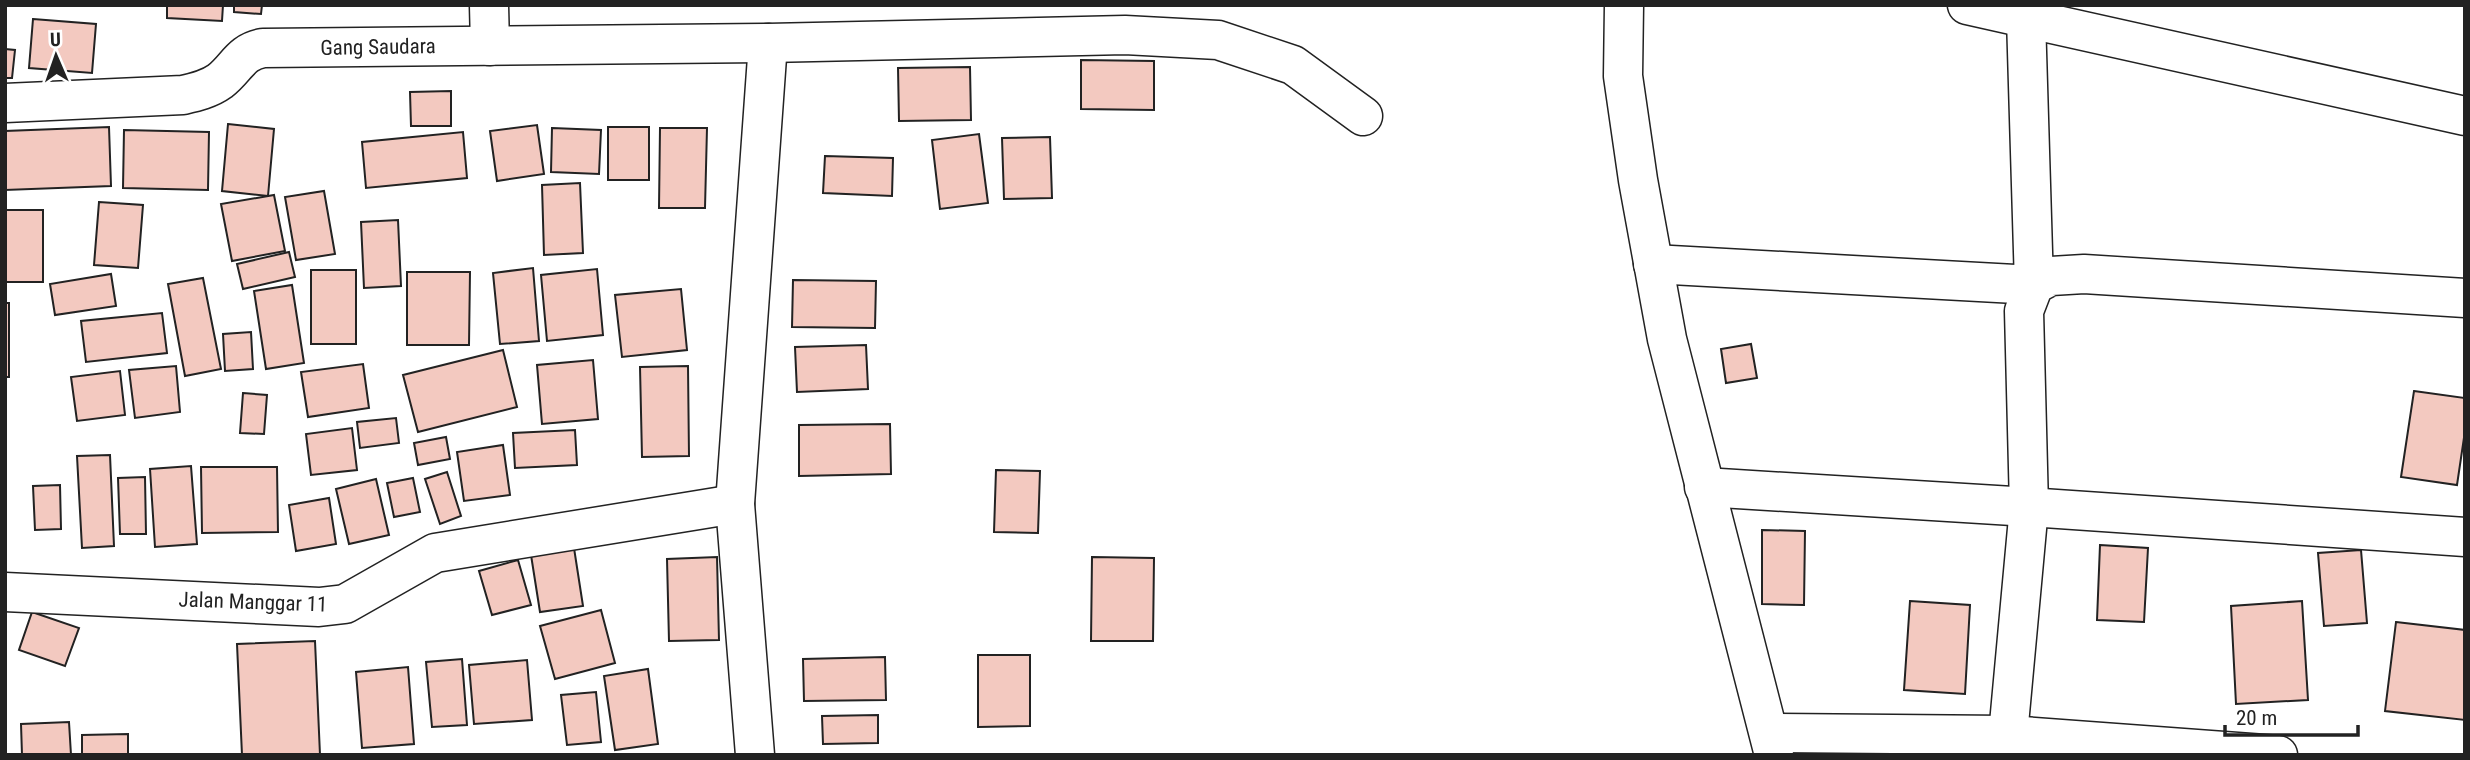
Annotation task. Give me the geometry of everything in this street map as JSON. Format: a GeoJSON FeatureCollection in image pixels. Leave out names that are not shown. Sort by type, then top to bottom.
{"type":"FeatureCollection","features":[{"type":"Feature","properties":{"kind":"street"},"geometry":{"type":"LineString","coordinates":[[489,5],[489,46]]}},
{"type":"Feature","properties":{"kind":"street"},"geometry":{"type":"LineString","coordinates":[[1623,5],[1623,76],[1638,180],[1667,339],[1771,744],[2008,735],[2278,755]]}},
{"type":"Feature","properties":{"kind":"street"},"geometry":{"type":"LineString","coordinates":[[1967,5],[2465,116]]}},
{"type":"Feature","properties":{"kind":"street"},"geometry":{"type":"LineString","coordinates":[[2008,735],[2029,507],[2024,312],[2034,285],[2026,18]]}},
{"type":"Feature","properties":{"kind":"street","name":"Gang Saudara"},"geometry":{"type":"LineString","coordinates":[[5,103],[183,95],[204,90],[219,82],[243,56],[252,50],[263,48],[768,43],[1125,35],[1219,40],[1293,65],[1363,116]]}},
{"type":"Feature","properties":{"kind":"street"},"geometry":{"type":"LineString","coordinates":[[755,755],[735,504],[768,43]]}},
{"type":"Feature","properties":{"kind":"street"},"geometry":{"type":"LineString","coordinates":[[1653,264],[2034,285],[2051,276],[2084,274],[2465,298]]}},
{"type":"Feature","properties":{"kind":"street"},"geometry":{"type":"LineString","coordinates":[[1704,487],[2465,537]]}},
{"type":"Feature","properties":{"kind":"street","name":"Jalan Manggar 11"},"geometry":{"type":"LineString","coordinates":[[5,592],[319,607],[345,604],[435,553],[735,504]]}},
{"type":"Feature","properties":{"kind":"building"},"geometry":{"type":"Polygon","coordinates":[[[167,5],[223,5],[222,21],[167,18],[167,5]]]}},
{"type":"Feature","properties":{"kind":"building"},"geometry":{"type":"Polygon","coordinates":[[[234,5],[262,5],[261,14],[234,12],[234,5]]]}},
{"type":"Feature","properties":{"kind":"building"},"geometry":{"type":"Polygon","coordinates":[[[33,19],[96,24],[92,73],[29,68],[33,19]]]}},
{"type":"Feature","properties":{"kind":"building"},"geometry":{"type":"Polygon","coordinates":[[[5,49],[15,50],[12,78],[5,78],[5,49]]]}},
{"type":"Feature","properties":{"kind":"building"},"geometry":{"type":"Polygon","coordinates":[[[1081,60],[1154,61],[1154,110],[1081,109],[1081,60]]]}},
{"type":"Feature","properties":{"kind":"building"},"geometry":{"type":"Polygon","coordinates":[[[970,67],[971,120],[899,121],[898,68],[970,67]]]}},
{"type":"Feature","properties":{"kind":"building"},"geometry":{"type":"Polygon","coordinates":[[[451,91],[451,126],[411,126],[410,92],[451,91]]]}},
{"type":"Feature","properties":{"kind":"building"},"geometry":{"type":"Polygon","coordinates":[[[228,124],[274,129],[268,196],[222,191],[228,124]]]}},
{"type":"Feature","properties":{"kind":"building"},"geometry":{"type":"Polygon","coordinates":[[[537,125],[544,174],[497,181],[490,131],[537,125]]]}},
{"type":"Feature","properties":{"kind":"building"},"geometry":{"type":"Polygon","coordinates":[[[109,127],[111,186],[5,190],[5,131],[109,127]]]}},
{"type":"Feature","properties":{"kind":"building"},"geometry":{"type":"Polygon","coordinates":[[[608,127],[649,127],[649,180],[608,180],[608,127]]]}},
{"type":"Feature","properties":{"kind":"building"},"geometry":{"type":"Polygon","coordinates":[[[552,128],[601,130],[599,174],[551,172],[552,128]]]}},
{"type":"Feature","properties":{"kind":"building"},"geometry":{"type":"Polygon","coordinates":[[[660,128],[707,128],[705,208],[659,208],[660,128]]]}},
{"type":"Feature","properties":{"kind":"building"},"geometry":{"type":"Polygon","coordinates":[[[124,130],[209,132],[208,190],[123,188],[124,130]]]}},
{"type":"Feature","properties":{"kind":"building"},"geometry":{"type":"Polygon","coordinates":[[[463,132],[467,178],[366,188],[362,142],[463,132]]]}},
{"type":"Feature","properties":{"kind":"building"},"geometry":{"type":"Polygon","coordinates":[[[979,134],[988,203],[940,209],[932,140],[979,134]]]}},
{"type":"Feature","properties":{"kind":"building"},"geometry":{"type":"Polygon","coordinates":[[[1050,137],[1052,198],[1004,199],[1002,138],[1050,137]]]}},
{"type":"Feature","properties":{"kind":"building"},"geometry":{"type":"Polygon","coordinates":[[[825,156],[893,158],[892,196],[823,193],[825,156]]]}},
{"type":"Feature","properties":{"kind":"building"},"geometry":{"type":"Polygon","coordinates":[[[580,183],[583,253],[544,255],[542,185],[580,183]]]}},
{"type":"Feature","properties":{"kind":"building"},"geometry":{"type":"Polygon","coordinates":[[[324,191],[335,254],[296,260],[285,197],[324,191]]]}},
{"type":"Feature","properties":{"kind":"building"},"geometry":{"type":"Polygon","coordinates":[[[274,195],[285,251],[232,261],[221,204],[274,195]]]}},
{"type":"Feature","properties":{"kind":"building"},"geometry":{"type":"Polygon","coordinates":[[[99,202],[143,205],[138,268],[94,265],[99,202]]]}},
{"type":"Feature","properties":{"kind":"building"},"geometry":{"type":"Polygon","coordinates":[[[5,210],[43,210],[43,282],[6,282],[5,210]]]}},
{"type":"Feature","properties":{"kind":"building"},"geometry":{"type":"Polygon","coordinates":[[[398,220],[401,286],[364,288],[361,222],[398,220]]]}},
{"type":"Feature","properties":{"kind":"building"},"geometry":{"type":"Polygon","coordinates":[[[289,252],[295,277],[243,289],[237,264],[289,252]]]}},
{"type":"Feature","properties":{"kind":"building"},"geometry":{"type":"Polygon","coordinates":[[[533,268],[539,341],[500,344],[493,273],[533,268]]]}},
{"type":"Feature","properties":{"kind":"building"},"geometry":{"type":"Polygon","coordinates":[[[597,269],[603,335],[547,341],[541,275],[597,269]]]}},
{"type":"Feature","properties":{"kind":"building"},"geometry":{"type":"Polygon","coordinates":[[[311,270],[356,270],[356,344],[311,344],[311,270]]]}},
{"type":"Feature","properties":{"kind":"building"},"geometry":{"type":"Polygon","coordinates":[[[407,272],[470,272],[469,345],[407,345],[407,272]]]}},
{"type":"Feature","properties":{"kind":"building"},"geometry":{"type":"Polygon","coordinates":[[[111,274],[116,306],[55,315],[50,284],[111,274]]]}},
{"type":"Feature","properties":{"kind":"building"},"geometry":{"type":"Polygon","coordinates":[[[203,278],[221,369],[185,376],[168,284],[203,278]]]}},
{"type":"Feature","properties":{"kind":"building"},"geometry":{"type":"Polygon","coordinates":[[[793,280],[876,281],[875,328],[792,327],[793,280]]]}},
{"type":"Feature","properties":{"kind":"building"},"geometry":{"type":"Polygon","coordinates":[[[292,285],[304,363],[266,369],[254,291],[292,285]]]}},
{"type":"Feature","properties":{"kind":"building"},"geometry":{"type":"Polygon","coordinates":[[[681,289],[687,350],[622,357],[615,295],[681,289]]]}},
{"type":"Feature","properties":{"kind":"building"},"geometry":{"type":"Polygon","coordinates":[[[5,303],[9,303],[9,377],[5,377],[5,303]]]}},
{"type":"Feature","properties":{"kind":"building"},"geometry":{"type":"Polygon","coordinates":[[[162,313],[167,353],[86,362],[81,321],[162,313]]]}},
{"type":"Feature","properties":{"kind":"building"},"geometry":{"type":"Polygon","coordinates":[[[251,332],[253,369],[225,371],[223,334],[251,332]]]}},
{"type":"Feature","properties":{"kind":"building"},"geometry":{"type":"Polygon","coordinates":[[[1751,344],[1757,378],[1726,383],[1721,349],[1751,344]]]}},
{"type":"Feature","properties":{"kind":"building"},"geometry":{"type":"Polygon","coordinates":[[[866,345],[868,389],[797,392],[795,347],[866,345]]]}},
{"type":"Feature","properties":{"kind":"building"},"geometry":{"type":"Polygon","coordinates":[[[503,350],[517,407],[418,432],[403,375],[503,350]]]}},
{"type":"Feature","properties":{"kind":"building"},"geometry":{"type":"Polygon","coordinates":[[[593,360],[598,419],[542,424],[537,365],[593,360]]]}},
{"type":"Feature","properties":{"kind":"building"},"geometry":{"type":"Polygon","coordinates":[[[363,364],[369,408],[308,417],[301,372],[363,364]]]}},
{"type":"Feature","properties":{"kind":"building"},"geometry":{"type":"Polygon","coordinates":[[[176,366],[180,412],[135,418],[129,370],[176,366]]]}},
{"type":"Feature","properties":{"kind":"building"},"geometry":{"type":"Polygon","coordinates":[[[688,366],[689,456],[642,457],[640,367],[688,366]]]}},
{"type":"Feature","properties":{"kind":"building"},"geometry":{"type":"Polygon","coordinates":[[[120,371],[125,415],[77,421],[71,377],[120,371]]]}},
{"type":"Feature","properties":{"kind":"building"},"geometry":{"type":"Polygon","coordinates":[[[2414,391],[2465,398],[2465,431],[2457,485],[2401,477],[2414,391]]]}},
{"type":"Feature","properties":{"kind":"building"},"geometry":{"type":"Polygon","coordinates":[[[243,393],[267,395],[264,434],[240,433],[243,393]]]}},
{"type":"Feature","properties":{"kind":"building"},"geometry":{"type":"Polygon","coordinates":[[[396,418],[399,443],[360,448],[357,422],[396,418]]]}},
{"type":"Feature","properties":{"kind":"building"},"geometry":{"type":"Polygon","coordinates":[[[890,424],[891,474],[799,476],[799,425],[890,424]]]}},
{"type":"Feature","properties":{"kind":"building"},"geometry":{"type":"Polygon","coordinates":[[[352,428],[357,470],[311,475],[306,434],[352,428]]]}},
{"type":"Feature","properties":{"kind":"building"},"geometry":{"type":"Polygon","coordinates":[[[575,430],[577,465],[515,468],[513,433],[575,430]]]}},
{"type":"Feature","properties":{"kind":"building"},"geometry":{"type":"Polygon","coordinates":[[[446,437],[450,459],[418,465],[414,443],[446,437]]]}},
{"type":"Feature","properties":{"kind":"building"},"geometry":{"type":"Polygon","coordinates":[[[503,445],[510,495],[464,501],[457,452],[503,445]]]}},
{"type":"Feature","properties":{"kind":"building"},"geometry":{"type":"Polygon","coordinates":[[[110,455],[114,546],[82,548],[77,456],[110,455]]]}},
{"type":"Feature","properties":{"kind":"building"},"geometry":{"type":"Polygon","coordinates":[[[191,466],[197,544],[155,547],[150,469],[191,466]]]}},
{"type":"Feature","properties":{"kind":"building"},"geometry":{"type":"Polygon","coordinates":[[[201,467],[277,467],[278,532],[202,533],[201,467]]]}},
{"type":"Feature","properties":{"kind":"building"},"geometry":{"type":"Polygon","coordinates":[[[996,470],[1040,471],[1038,533],[994,532],[996,470]]]}},
{"type":"Feature","properties":{"kind":"building"},"geometry":{"type":"Polygon","coordinates":[[[447,472],[461,516],[440,524],[425,479],[447,472]]]}},
{"type":"Feature","properties":{"kind":"building"},"geometry":{"type":"Polygon","coordinates":[[[145,477],[146,534],[120,534],[118,478],[145,477]]]}},
{"type":"Feature","properties":{"kind":"building"},"geometry":{"type":"Polygon","coordinates":[[[413,478],[420,512],[394,517],[387,483],[413,478]]]}},
{"type":"Feature","properties":{"kind":"building"},"geometry":{"type":"Polygon","coordinates":[[[376,479],[389,535],[349,544],[336,489],[376,479]]]}},
{"type":"Feature","properties":{"kind":"building"},"geometry":{"type":"Polygon","coordinates":[[[60,485],[61,529],[35,530],[33,486],[60,485]]]}},
{"type":"Feature","properties":{"kind":"building"},"geometry":{"type":"Polygon","coordinates":[[[329,498],[336,544],[296,551],[289,505],[329,498]]]}},
{"type":"Feature","properties":{"kind":"building"},"geometry":{"type":"Polygon","coordinates":[[[1762,530],[1805,531],[1804,605],[1762,604],[1762,530]]]}},
{"type":"Feature","properties":{"kind":"building"},"geometry":{"type":"Polygon","coordinates":[[[2100,545],[2148,548],[2144,622],[2097,620],[2100,545]]]}},
{"type":"Feature","properties":{"kind":"building"},"geometry":{"type":"Polygon","coordinates":[[[574,548],[583,606],[540,612],[531,555],[574,548]]]}},
{"type":"Feature","properties":{"kind":"building"},"geometry":{"type":"Polygon","coordinates":[[[2361,550],[2367,623],[2324,626],[2318,553],[2361,550]]]}},
{"type":"Feature","properties":{"kind":"building"},"geometry":{"type":"Polygon","coordinates":[[[717,557],[719,640],[669,641],[667,559],[717,557]]]}},
{"type":"Feature","properties":{"kind":"building"},"geometry":{"type":"Polygon","coordinates":[[[1092,557],[1154,558],[1153,641],[1091,641],[1092,557]]]}},
{"type":"Feature","properties":{"kind":"building"},"geometry":{"type":"Polygon","coordinates":[[[518,560],[531,605],[492,615],[479,571],[518,560]]]}},
{"type":"Feature","properties":{"kind":"building"},"geometry":{"type":"Polygon","coordinates":[[[1910,601],[1970,605],[1965,694],[1904,690],[1910,601]]]}},
{"type":"Feature","properties":{"kind":"building"},"geometry":{"type":"Polygon","coordinates":[[[2302,601],[2308,700],[2236,704],[2231,606],[2302,601]]]}},
{"type":"Feature","properties":{"kind":"building"},"geometry":{"type":"Polygon","coordinates":[[[601,610],[615,663],[555,679],[540,626],[601,610]]]}},
{"type":"Feature","properties":{"kind":"building"},"geometry":{"type":"Polygon","coordinates":[[[32,612],[79,628],[65,666],[19,650],[32,612]]]}},
{"type":"Feature","properties":{"kind":"building"},"geometry":{"type":"Polygon","coordinates":[[[2396,622],[2465,630],[2465,720],[2385,711],[2396,622]]]}},
{"type":"Feature","properties":{"kind":"building"},"geometry":{"type":"Polygon","coordinates":[[[315,641],[320,755],[242,755],[237,644],[315,641]]]}},
{"type":"Feature","properties":{"kind":"building"},"geometry":{"type":"Polygon","coordinates":[[[978,655],[1030,655],[1030,726],[978,727],[978,655]]]}},
{"type":"Feature","properties":{"kind":"building"},"geometry":{"type":"Polygon","coordinates":[[[885,657],[886,700],[804,701],[803,659],[885,657]]]}},
{"type":"Feature","properties":{"kind":"building"},"geometry":{"type":"Polygon","coordinates":[[[462,659],[467,725],[432,727],[426,662],[462,659]]]}},
{"type":"Feature","properties":{"kind":"building"},"geometry":{"type":"Polygon","coordinates":[[[527,660],[532,720],[474,724],[469,665],[527,660]]]}},
{"type":"Feature","properties":{"kind":"building"},"geometry":{"type":"Polygon","coordinates":[[[408,667],[414,744],[362,748],[356,672],[408,667]]]}},
{"type":"Feature","properties":{"kind":"building"},"geometry":{"type":"Polygon","coordinates":[[[648,669],[658,744],[615,750],[604,676],[648,669]]]}},
{"type":"Feature","properties":{"kind":"building"},"geometry":{"type":"Polygon","coordinates":[[[596,692],[601,742],[567,745],[561,695],[596,692]]]}},
{"type":"Feature","properties":{"kind":"building"},"geometry":{"type":"Polygon","coordinates":[[[878,715],[878,743],[823,744],[822,716],[878,715]]]}},
{"type":"Feature","properties":{"kind":"building"},"geometry":{"type":"Polygon","coordinates":[[[69,722],[71,755],[22,755],[21,724],[69,722]]]}},
{"type":"Feature","properties":{"kind":"building"},"geometry":{"type":"Polygon","coordinates":[[[128,734],[128,755],[82,755],[82,735],[128,734]]]}}]}
